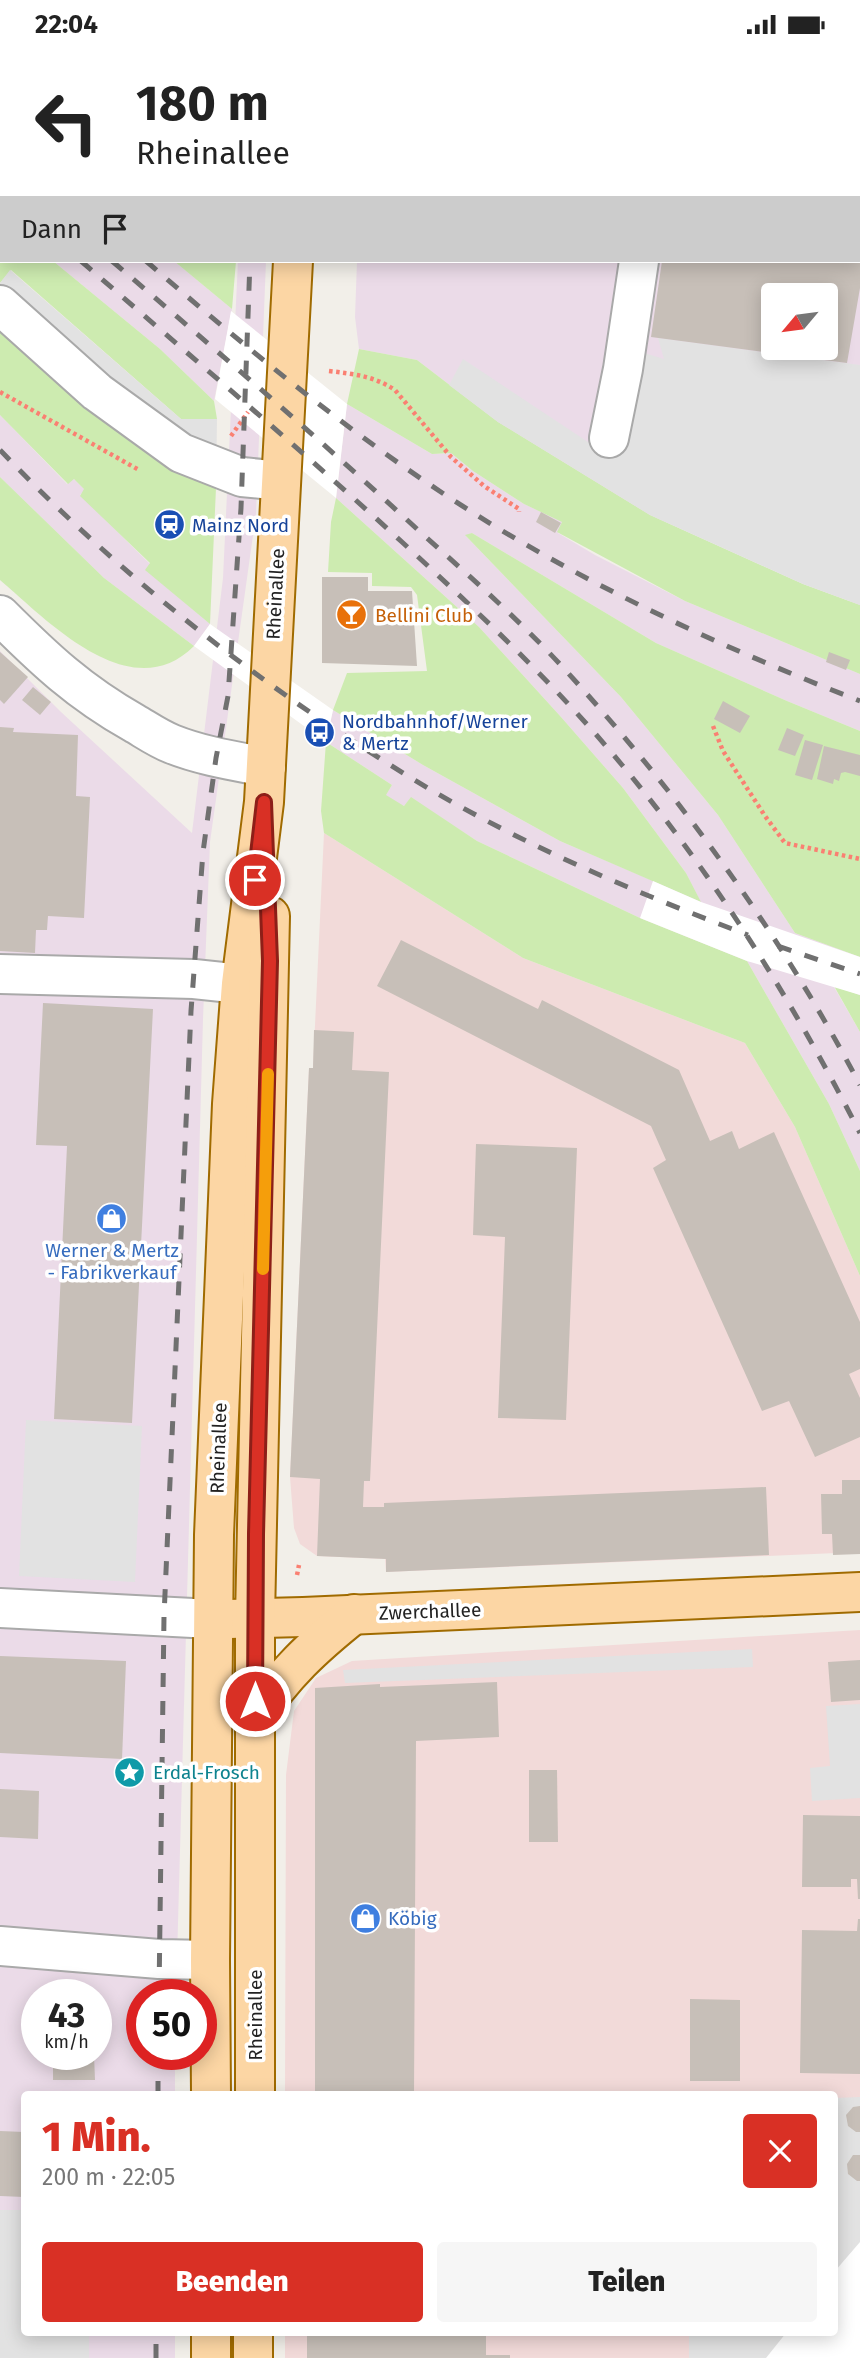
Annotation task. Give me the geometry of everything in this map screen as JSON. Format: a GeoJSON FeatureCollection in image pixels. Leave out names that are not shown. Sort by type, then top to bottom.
{"type":"FeatureCollection","features":[{"type":"Feature","properties":{"kind":"main road","name":"Rheinallee"},"geometry":{"type":"LineString","coordinates":[[211,2091],[212,1619],[232,1104],[241,984],[265,785],[293,263]]}},
{"type":"Feature","properties":{"kind":"main road","name":"Rheinallee"},"geometry":{"type":"LineString","coordinates":[[255,2091],[255,1618],[270,961],[265,785]]}},
{"type":"Feature","properties":{"kind":"main road","name":"Zwerchallee"},"geometry":{"type":"LineString","coordinates":[[212,1619],[860,1592]]}},
{"type":"Feature","properties":{"kind":"main road"},"geometry":{"type":"LineString","coordinates":[[255,1718],[283,1678],[320,1641],[354,1614]]}},
{"type":"Feature","properties":{"kind":"main road"},"geometry":{"type":"LineString","coordinates":[[211,2336],[211,2358]]}},
{"type":"Feature","properties":{"kind":"main road"},"geometry":{"type":"LineString","coordinates":[[253,2336],[253,2358]]}},
{"type":"Feature","properties":{"kind":"street"},"geometry":{"type":"LineString","coordinates":[[609,437],[639,263]]}},
{"type":"Feature","properties":{"kind":"street"},"geometry":{"type":"LineString","coordinates":[[0,305],[97,392],[181,453],[226,473],[281,481]]}},
{"type":"Feature","properties":{"kind":"street"},"geometry":{"type":"LineString","coordinates":[[0,615],[76,687],[112,711],[169,743],[265,785]]}},
{"type":"Feature","properties":{"kind":"street"},"geometry":{"type":"LineString","coordinates":[[0,974],[183,979],[241,984]]}},
{"type":"Feature","properties":{"kind":"street","name":"Zwerchallee"},"geometry":{"type":"LineString","coordinates":[[0,1608],[212,1619]]}},
{"type":"Feature","properties":{"kind":"street"},"geometry":{"type":"LineString","coordinates":[[0,1946],[159,1959],[210,1960]]}},
{"type":"Feature","properties":{"kind":"path"},"geometry":{"type":"LineString","coordinates":[[329,371],[366,376],[395,390],[451,457],[484,486],[519,509],[519,512]]}},
{"type":"Feature","properties":{"kind":"path"},"geometry":{"type":"LineString","coordinates":[[0,392],[139,471]]}},
{"type":"Feature","properties":{"kind":"path"},"geometry":{"type":"LineString","coordinates":[[226,473],[231,437],[251,405]]}},
{"type":"Feature","properties":{"kind":"path"},"geometry":{"type":"LineString","coordinates":[[713,726],[723,751],[785,843],[860,859]]}},
{"type":"Feature","properties":{"kind":"path"},"geometry":{"type":"LineString","coordinates":[[297,1575],[299,1565]]}},
{"type":"Feature","properties":{"kind":"shaded area"},"geometry":{"type":"Polygon","coordinates":[[[55,263],[176,263],[232,309],[214,401],[160,349],[55,263]]]}},
{"type":"Feature","properties":{"kind":"shaded area"},"geometry":{"type":"Polygon","coordinates":[[[238,263],[266,263],[256,514],[210,842],[176,1979],[126,1979],[126,2070],[175,2070],[175,2091],[21,2091],[21,2336],[175,2336],[175,2358],[0,2358],[0,651],[61,712],[192,833],[223,578],[238,263]]]}},
{"type":"Feature","properties":{"kind":"shaded area"},"geometry":{"type":"Polygon","coordinates":[[[357,263],[860,263],[860,605],[650,515],[498,422],[417,360],[359,349],[355,317],[357,263]]]}},
{"type":"Feature","properties":{"kind":"shaded area"},"geometry":{"type":"Polygon","coordinates":[[[10,270],[181,419],[217,419],[216,488],[173,471],[0,322],[0,283],[10,270]]]}},
{"type":"Feature","properties":{"kind":"shaded area"},"geometry":{"type":"Polygon","coordinates":[[[658,338],[761,352],[761,361],[830,361],[860,365],[860,605],[803,584],[650,515],[498,422],[449,385],[463,359],[594,446],[631,349],[664,359],[658,338]]]}},
{"type":"Feature","properties":{"kind":"shaded area"},"geometry":{"type":"Polygon","coordinates":[[[347,404],[432,454],[451,453],[473,471],[524,504],[563,522],[558,533],[595,555],[685,601],[860,674],[860,731],[656,643],[472,533],[466,536],[621,697],[718,815],[795,933],[860,957],[860,995],[834,987],[860,1032],[860,1171],[829,1104],[747,961],[640,918],[477,841],[411,798],[404,806],[394,802],[385,796],[392,785],[326,742],[333,710],[423,765],[560,841],[700,901],[686,873],[623,788],[561,717],[479,627],[336,498],[347,404]]]}},
{"type":"Feature","properties":{"kind":"shaded area"},"geometry":{"type":"Polygon","coordinates":[[[0,415],[67,484],[74,479],[85,490],[80,495],[150,564],[146,570],[210,624],[194,646],[104,578],[0,477],[0,415]]]}},
{"type":"Feature","properties":{"kind":"shaded area"},"geometry":{"type":"Polygon","coordinates":[[[324,833],[523,958],[745,1043],[795,1127],[860,1276],[860,1552],[386,1572],[385,1559],[317,1556],[300,1544],[294,1528],[290,1477],[309,1068],[313,1068],[324,833]]]}},
{"type":"Feature","properties":{"kind":"shaded area"},"geometry":{"type":"Polygon","coordinates":[[[26,1420],[142,1426],[135,1582],[19,1576],[26,1420]]]}},
{"type":"Feature","properties":{"kind":"shaded area"},"geometry":{"type":"Polygon","coordinates":[[[860,1630],[860,2358],[285,2358],[285,2336],[838,2336],[838,2091],[285,2091],[286,1775],[294,1711],[316,1678],[352,1661],[860,1630]]]}},
{"type":"Feature","properties":{"kind":"shaded area"},"geometry":{"type":"Polygon","coordinates":[[[752,1649],[753,1667],[345,1683],[343,1670],[752,1649]]]}},
{"type":"Feature","properties":{"kind":"shaded area"},"geometry":{"type":"Polygon","coordinates":[[[860,1704],[860,1798],[812,1801],[810,1768],[830,1766],[826,1706],[860,1704]]]}},
{"type":"Feature","properties":{"kind":"shaded area"},"geometry":{"type":"Polygon","coordinates":[[[860,2097],[860,2358],[689,2358],[689,2336],[838,2336],[838,2098],[860,2097]]]}},
{"type":"Feature","properties":{"kind":"shaded area"},"geometry":{"type":"Polygon","coordinates":[[[0,2210],[21,2210],[21,2336],[89,2336],[89,2358],[0,2358],[0,2210]]]}},
{"type":"Feature","properties":{"kind":"green space"},"geometry":{"type":"Polygon","coordinates":[[[0,263],[55,263],[160,349],[214,401],[217,419],[181,419],[11,270],[0,283],[0,263]]]}},
{"type":"Feature","properties":{"kind":"green space"},"geometry":{"type":"Polygon","coordinates":[[[176,263],[236,263],[232,309],[176,263]]]}},
{"type":"Feature","properties":{"kind":"green space"},"geometry":{"type":"Polygon","coordinates":[[[0,322],[173,471],[216,488],[210,624],[145,570],[150,563],[80,496],[84,489],[74,479],[68,484],[0,415],[0,322]]]}},
{"type":"Feature","properties":{"kind":"green space"},"geometry":{"type":"Polygon","coordinates":[[[359,349],[417,360],[498,422],[650,515],[803,584],[860,605],[860,674],[685,601],[557,532],[562,522],[524,504],[473,471],[451,453],[432,454],[347,404],[359,349]]]}},
{"type":"Feature","properties":{"kind":"green space"},"geometry":{"type":"Polygon","coordinates":[[[0,477],[104,578],[194,646],[170,663],[144,668],[118,664],[91,652],[66,636],[0,580],[0,477]]]}},
{"type":"Feature","properties":{"kind":"green space"},"geometry":{"type":"Polygon","coordinates":[[[336,498],[479,627],[561,717],[623,788],[686,873],[701,902],[560,841],[423,765],[333,710],[347,673],[427,671],[417,595],[411,587],[372,586],[372,573],[328,572],[331,522],[336,498]]]}},
{"type":"Feature","properties":{"kind":"green space"},"geometry":{"type":"Polygon","coordinates":[[[472,533],[656,643],[860,731],[860,957],[795,933],[718,815],[621,697],[465,535],[472,533]]]}},
{"type":"Feature","properties":{"kind":"green space"},"geometry":{"type":"Polygon","coordinates":[[[326,742],[392,785],[386,795],[404,806],[411,797],[477,841],[640,918],[747,961],[829,1104],[860,1171],[860,1276],[795,1127],[745,1043],[523,958],[324,833],[321,811],[326,742]]]}},
{"type":"Feature","properties":{"kind":"green space"},"geometry":{"type":"Polygon","coordinates":[[[834,986],[860,995],[860,1032],[834,986]]]}},
{"type":"Feature","properties":{"kind":"pier"},"geometry":{"type":"Polygon","coordinates":[[[231,311],[347,404],[336,498],[215,399],[231,311]]]}},
{"type":"Feature","properties":{"kind":"pier"},"geometry":{"type":"Polygon","coordinates":[[[210,624],[333,710],[326,742],[194,646],[210,624]]]}},
{"type":"Feature","properties":{"kind":"pier"},"geometry":{"type":"Polygon","coordinates":[[[653,881],[701,902],[860,957],[860,995],[747,961],[640,918],[653,881]]]}},
{"type":"Feature","properties":{"kind":"pier"},"geometry":{"type":"Polygon","coordinates":[[[860,2242],[860,2358],[766,2358],[784,2336],[838,2336],[838,2268],[860,2242]]]}},
{"type":"Feature","properties":{"kind":"building"},"geometry":{"type":"Polygon","coordinates":[[[662,263],[860,263],[860,288],[847,363],[832,361],[838,361],[838,283],[761,283],[761,352],[651,337],[662,263]]]}},
{"type":"Feature","properties":{"kind":"building"},"geometry":{"type":"Polygon","coordinates":[[[541,512],[561,523],[555,533],[536,522],[541,512]]]}},
{"type":"Feature","properties":{"kind":"building"},"geometry":{"type":"Polygon","coordinates":[[[322,577],[368,577],[368,591],[412,591],[417,666],[322,663],[322,577]]]}},
{"type":"Feature","properties":{"kind":"building"},"geometry":{"type":"Polygon","coordinates":[[[0,652],[28,677],[4,704],[0,700],[0,652]]]}},
{"type":"Feature","properties":{"kind":"building"},"geometry":{"type":"Polygon","coordinates":[[[829,652],[850,660],[846,670],[826,662],[829,652]]]}},
{"type":"Feature","properties":{"kind":"building"},"geometry":{"type":"Polygon","coordinates":[[[33,687],[51,702],[40,715],[22,700],[33,687]]]}},
{"type":"Feature","properties":{"kind":"building"},"geometry":{"type":"Polygon","coordinates":[[[723,701],[750,716],[740,733],[714,719],[723,701]]]}},
{"type":"Feature","properties":{"kind":"building"},"geometry":{"type":"Polygon","coordinates":[[[0,727],[14,728],[13,732],[78,735],[76,796],[90,797],[84,918],[48,916],[47,930],[36,930],[35,953],[0,951],[0,727]]]}},
{"type":"Feature","properties":{"kind":"building"},"geometry":{"type":"Polygon","coordinates":[[[787,728],[804,735],[795,756],[778,750],[787,728]]]}},
{"type":"Feature","properties":{"kind":"building"},"geometry":{"type":"Polygon","coordinates":[[[805,740],[823,745],[812,780],[795,775],[805,740]]]}},
{"type":"Feature","properties":{"kind":"building"},"geometry":{"type":"Polygon","coordinates":[[[824,746],[860,755],[860,776],[841,773],[839,781],[834,779],[833,784],[817,779],[824,746]]]}},
{"type":"Feature","properties":{"kind":"building"},"geometry":{"type":"Polygon","coordinates":[[[401,940],[538,1009],[542,1000],[679,1070],[710,1141],[732,1131],[739,1149],[774,1132],[860,1322],[860,1369],[849,1374],[860,1398],[860,1437],[815,1457],[789,1401],[762,1411],[653,1168],[666,1160],[651,1126],[377,986],[401,940]]]}},
{"type":"Feature","properties":{"kind":"building"},"geometry":{"type":"Polygon","coordinates":[[[43,1003],[153,1009],[132,1423],[54,1419],[67,1146],[36,1145],[43,1003]]]}},
{"type":"Feature","properties":{"kind":"building"},"geometry":{"type":"Polygon","coordinates":[[[314,1030],[354,1032],[352,1070],[389,1072],[370,1481],[364,1481],[363,1507],[384,1507],[384,1503],[766,1487],[769,1555],[386,1572],[386,1559],[317,1556],[320,1479],[290,1477],[309,1068],[313,1068],[314,1030]]]}},
{"type":"Feature","properties":{"kind":"building"},"geometry":{"type":"Polygon","coordinates":[[[476,1144],[577,1148],[566,1420],[498,1418],[505,1237],[473,1235],[476,1144]]]}},
{"type":"Feature","properties":{"kind":"building"},"geometry":{"type":"Polygon","coordinates":[[[842,1480],[860,1480],[860,1554],[833,1555],[832,1534],[822,1534],[821,1494],[842,1494],[842,1480]]]}},
{"type":"Feature","properties":{"kind":"building"},"geometry":{"type":"Polygon","coordinates":[[[0,1656],[126,1661],[122,1759],[0,1753],[0,1656]]]}},
{"type":"Feature","properties":{"kind":"building"},"geometry":{"type":"Polygon","coordinates":[[[860,1660],[860,1700],[831,1702],[828,1662],[860,1660]]]}},
{"type":"Feature","properties":{"kind":"building","name":"Köbig"},"geometry":{"type":"Polygon","coordinates":[[[497,1682],[499,1737],[416,1741],[414,2091],[315,2091],[315,1688],[380,1684],[380,1687],[497,1682]]]}},
{"type":"Feature","properties":{"kind":"building"},"geometry":{"type":"Polygon","coordinates":[[[122,1763],[137,1763],[137,1780],[121,1780],[122,1763]]]}},
{"type":"Feature","properties":{"kind":"building"},"geometry":{"type":"Polygon","coordinates":[[[529,1770],[557,1770],[558,1842],[529,1842],[529,1770]]]}},
{"type":"Feature","properties":{"kind":"building"},"geometry":{"type":"Polygon","coordinates":[[[0,1789],[39,1791],[38,1839],[0,1837],[0,1789]]]}},
{"type":"Feature","properties":{"kind":"building"},"geometry":{"type":"Polygon","coordinates":[[[803,1815],[860,1816],[860,1899],[857,1879],[851,1879],[851,1887],[802,1887],[803,1815]]]}},
{"type":"Feature","properties":{"kind":"building"},"geometry":{"type":"Polygon","coordinates":[[[858,1919],[860,2074],[800,2073],[802,1930],[857,1931],[858,1919]]]}},
{"type":"Feature","properties":{"kind":"building"},"geometry":{"type":"Polygon","coordinates":[[[690,1999],[740,2000],[740,2081],[690,2081],[690,1999]]]}},
{"type":"Feature","properties":{"kind":"building"},"geometry":{"type":"Polygon","coordinates":[[[53,2070],[95,2070],[95,2080],[53,2080],[53,2070]]]}},
{"type":"Feature","properties":{"kind":"building"},"geometry":{"type":"Polygon","coordinates":[[[860,2106],[860,2132],[856,2132],[848,2126],[846,2115],[853,2107],[860,2106]]]}},
{"type":"Feature","properties":{"kind":"building"},"geometry":{"type":"Polygon","coordinates":[[[0,2131],[21,2132],[21,2197],[0,2196],[0,2131]]]}},
{"type":"Feature","properties":{"kind":"building"},"geometry":{"type":"Polygon","coordinates":[[[853,2155],[860,2155],[860,2181],[848,2174],[847,2164],[853,2155]]]}},
{"type":"Feature","properties":{"kind":"building"},"geometry":{"type":"Polygon","coordinates":[[[307,2336],[486,2336],[486,2355],[510,2355],[510,2358],[307,2358],[307,2336]]]}},
{"type":"Feature","properties":{"kind":"railway"},"geometry":{"type":"LineString","coordinates":[[83,263],[283,435],[402,542],[516,650],[596,735],[689,852],[751,942],[808,1036],[860,1133]]}},
{"type":"Feature","properties":{"kind":"railway"},"geometry":{"type":"LineString","coordinates":[[114,263],[266,393],[475,581],[568,673],[651,769],[727,870],[797,975],[860,1085]]}},
{"type":"Feature","properties":{"kind":"railway"},"geometry":{"type":"LineString","coordinates":[[148,263],[362,437],[501,530],[588,579],[677,623],[860,701]]}},
{"type":"Feature","properties":{"kind":"railway"},"geometry":{"type":"LineString","coordinates":[[159,1979],[164,1616],[191,1011],[203,852],[228,696],[241,508],[250,263]]}},
{"type":"Feature","properties":{"kind":"railway"},"geometry":{"type":"LineString","coordinates":[[0,450],[143,585],[246,666],[353,741],[449,800],[532,844],[618,883],[748,935]]}},
{"type":"Feature","properties":{"kind":"railway"},"geometry":{"type":"LineString","coordinates":[[778,946],[860,974]]}},
{"type":"Feature","properties":{"kind":"railway"},"geometry":{"type":"LineString","coordinates":[[158,2070],[158,2091]]}},
{"type":"Feature","properties":{"kind":"railway"},"geometry":{"type":"LineString","coordinates":[[156,2336],[156,2358]]}},
{"type":"Feature","properties":{"kind":"slow traffic"},"geometry":{"type":"LineString","coordinates":[[263,1269],[268,1074]]}},
{"type":"Feature","properties":{"kind":"place","name":"Mainz Nord"},"geometry":{"type":"Point","coordinates":[169,525]}},
{"type":"Feature","properties":{"kind":"place","name":"Bellini Club"},"geometry":{"type":"Point","coordinates":[352,615]}},
{"type":"Feature","properties":{"kind":"place","name":"Nordbahnhof/Werner & Mertz"},"geometry":{"type":"Point","coordinates":[319,732]}},
{"type":"Feature","properties":{"kind":"place","name":"Werner & Mertz - Fabrikverkauf"},"geometry":{"type":"Point","coordinates":[112,1219]}},
{"type":"Feature","properties":{"kind":"place","name":"Erdal-Frosch"},"geometry":{"type":"Point","coordinates":[130,1772]}},
{"type":"Feature","properties":{"kind":"place","name":"Köbig"},"geometry":{"type":"Point","coordinates":[365,1918]}},
{"type":"Feature","properties":{"kind":"route"},"geometry":{"type":"LineString","coordinates":[[255,880],[264,802],[270,961],[256,1534],[255,1701]]}}]}
